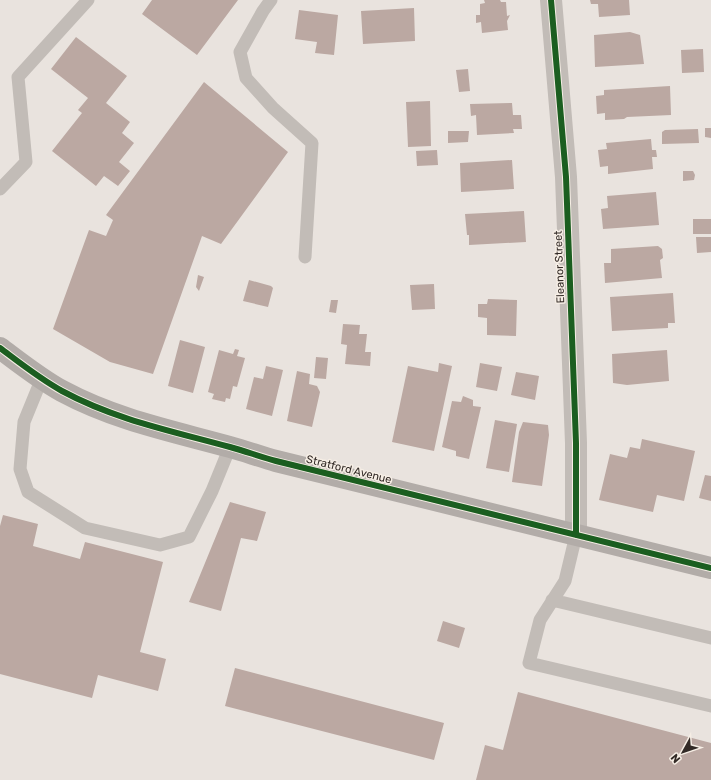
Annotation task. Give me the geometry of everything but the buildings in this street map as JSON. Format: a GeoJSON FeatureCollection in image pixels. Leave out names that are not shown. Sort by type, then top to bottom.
{"type":"FeatureCollection","features":[{"type":"Feature","properties":{"kind":"main road","name":"Stratford Avenue"},"geometry":{"type":"LineString","coordinates":[[0,348],[62,391],[90,405],[124,418],[276,461],[711,568]]}},
{"type":"Feature","properties":{"kind":"street","name":"Eleanor Street"},"geometry":{"type":"LineString","coordinates":[[551,0],[566,177],[576,443],[576,535]]}},
{"type":"Feature","properties":{"kind":"lane"},"geometry":{"type":"LineString","coordinates":[[0,189],[26,162],[18,77],[88,0]]}},
{"type":"Feature","properties":{"kind":"lane"},"geometry":{"type":"LineString","coordinates":[[271,0],[263,11],[240,52],[246,78],[273,108],[312,143],[305,257]]}},
{"type":"Feature","properties":{"kind":"lane"},"geometry":{"type":"LineString","coordinates":[[42,378],[24,422],[20,469],[28,492],[85,528],[160,545],[189,537],[212,491],[230,447]]}},
{"type":"Feature","properties":{"kind":"lane"},"geometry":{"type":"LineString","coordinates":[[576,535],[565,581],[540,620],[529,663],[711,706]]}},
{"type":"Feature","properties":{"kind":"lane"},"geometry":{"type":"LineString","coordinates":[[552,600],[711,638]]}},
{"type":"Feature","properties":{"kind":"cycle path"},"geometry":{"type":"LineString","coordinates":[[551,0],[566,177],[576,443],[576,535]]}},
{"type":"Feature","properties":{"kind":"cycle path"},"geometry":{"type":"LineString","coordinates":[[0,348],[38,376],[62,391],[103,410],[144,424],[276,461],[711,568]]}}]}
